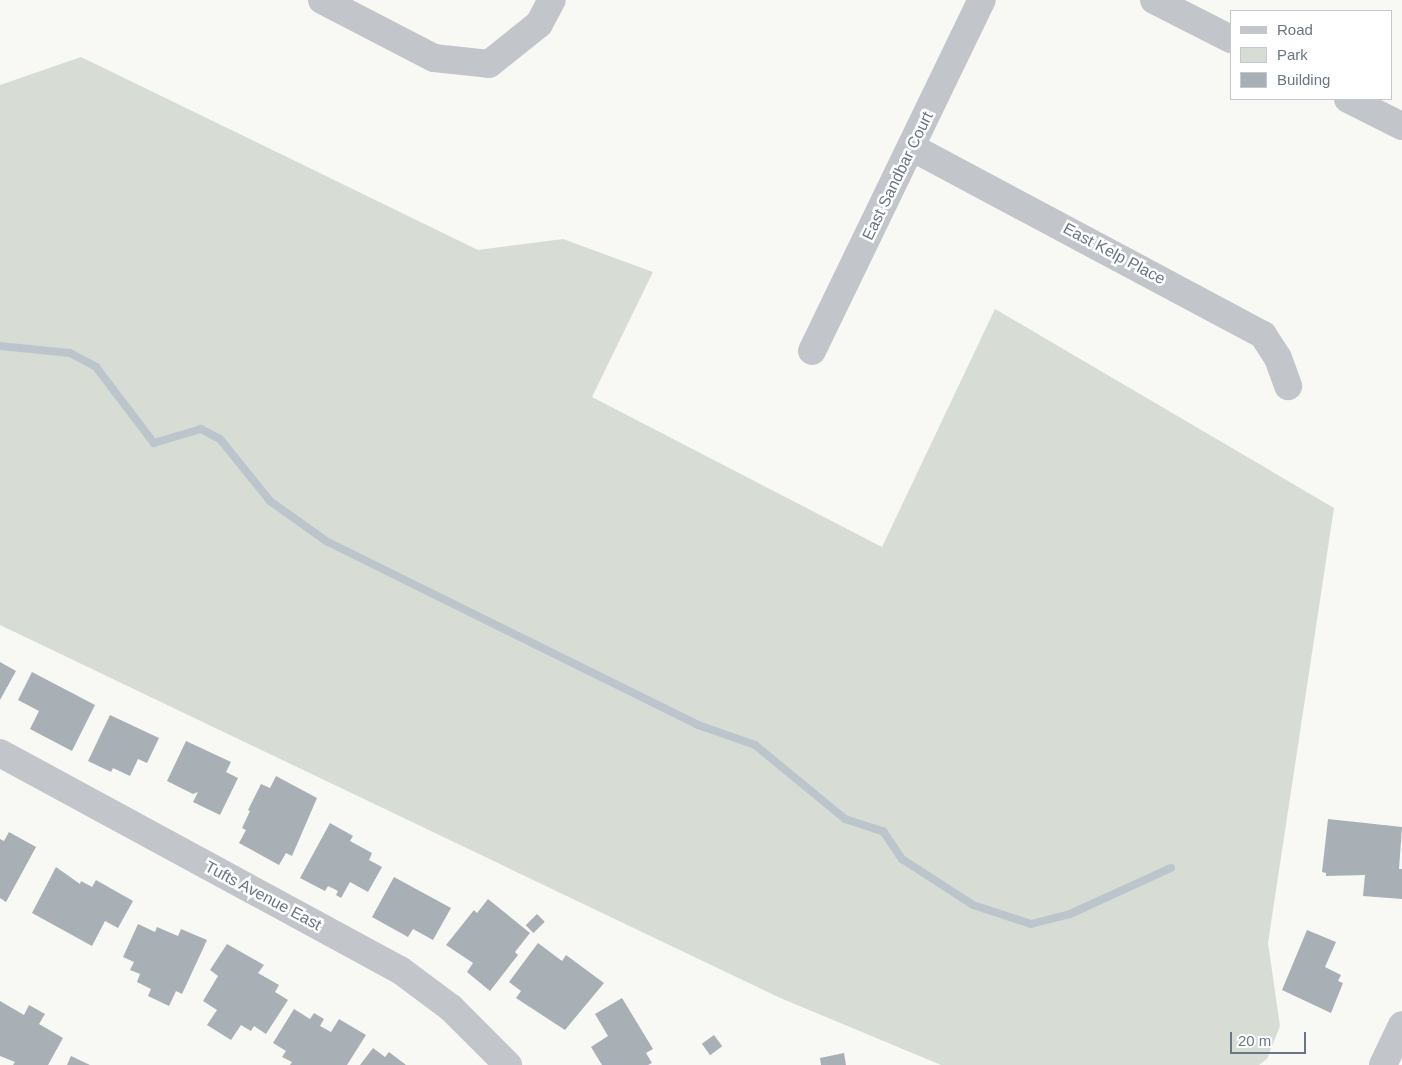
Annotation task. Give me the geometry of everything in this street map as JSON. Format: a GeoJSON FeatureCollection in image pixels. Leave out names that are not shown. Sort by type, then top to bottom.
{"type":"FeatureCollection","features":[{"type":"Feature","properties":{"kind":"street"},"geometry":{"type":"LineString","coordinates":[[322,0],[434,58],[489,64],[539,24],[552,0]]}},
{"type":"Feature","properties":{"kind":"street","name":"East Sandbar Court"},"geometry":{"type":"LineString","coordinates":[[812,351],[913,148],[982,0]]}},
{"type":"Feature","properties":{"kind":"street"},"geometry":{"type":"LineString","coordinates":[[1154,0],[1230,38]]}},
{"type":"Feature","properties":{"kind":"street"},"geometry":{"type":"LineString","coordinates":[[1350,100],[1402,126]]}},
{"type":"Feature","properties":{"kind":"street","name":"East Kelp Place"},"geometry":{"type":"LineString","coordinates":[[913,148],[1263,335],[1278,358],[1288,386]]}},
{"type":"Feature","properties":{"kind":"street","name":"Tufts Avenue East"},"geometry":{"type":"LineString","coordinates":[[0,753],[400,970],[451,1008],[508,1065]]}},
{"type":"Feature","properties":{"kind":"street"},"geometry":{"type":"LineString","coordinates":[[1383,1065],[1402,1025]]}},
{"type":"Feature","properties":{"kind":"green space"},"geometry":{"type":"Polygon","coordinates":[[[81,57],[478,250],[563,239],[653,272],[592,397],[882,547],[995,309],[1334,508],[1268,943],[1280,1026],[1267,1059],[1259,1065],[941,1065],[778,997],[0,625],[0,85],[81,57]]]}},
{"type":"Feature","properties":{"kind":"building"},"geometry":{"type":"Polygon","coordinates":[[[0,662],[16,671],[0,700],[0,662]]]}},
{"type":"Feature","properties":{"kind":"building"},"geometry":{"type":"Polygon","coordinates":[[[32,672],[95,705],[72,751],[30,729],[39,711],[18,700],[32,672]]]}},
{"type":"Feature","properties":{"kind":"building"},"geometry":{"type":"Polygon","coordinates":[[[110,715],[159,738],[147,763],[138,759],[130,776],[113,768],[111,772],[88,761],[110,715]]]}},
{"type":"Feature","properties":{"kind":"building"},"geometry":{"type":"Polygon","coordinates":[[[186,741],[231,762],[226,772],[238,778],[220,815],[193,802],[198,792],[193,794],[167,781],[186,741]]]}},
{"type":"Feature","properties":{"kind":"building"},"geometry":{"type":"Polygon","coordinates":[[[276,776],[317,798],[292,856],[286,853],[279,865],[239,843],[246,830],[242,828],[250,811],[248,810],[261,784],[270,788],[276,776]]]}},
{"type":"Feature","properties":{"kind":"building"},"geometry":{"type":"Polygon","coordinates":[[[1328,819],[1402,827],[1399,869],[1402,869],[1402,899],[1363,896],[1365,875],[1326,876],[1326,873],[1322,872],[1328,819]]]}},
{"type":"Feature","properties":{"kind":"building"},"geometry":{"type":"Polygon","coordinates":[[[330,823],[353,836],[350,841],[372,853],[369,860],[382,867],[368,892],[350,882],[341,898],[336,895],[338,891],[328,886],[325,891],[300,878],[330,823]]]}},
{"type":"Feature","properties":{"kind":"building"},"geometry":{"type":"Polygon","coordinates":[[[9,832],[36,847],[6,902],[0,898],[0,839],[4,841],[9,832]]]}},
{"type":"Feature","properties":{"kind":"building"},"geometry":{"type":"Polygon","coordinates":[[[56,867],[80,884],[81,881],[92,887],[96,880],[133,901],[118,928],[105,921],[92,946],[32,913],[56,867]]]}},
{"type":"Feature","properties":{"kind":"building"},"geometry":{"type":"Polygon","coordinates":[[[394,877],[451,908],[433,940],[413,929],[408,937],[372,917],[394,877]]]}},
{"type":"Feature","properties":{"kind":"building"},"geometry":{"type":"Polygon","coordinates":[[[488,899],[530,933],[515,952],[518,955],[490,991],[467,972],[473,963],[446,945],[474,910],[477,913],[488,899]]]}},
{"type":"Feature","properties":{"kind":"building"},"geometry":{"type":"Polygon","coordinates":[[[537,914],[545,922],[533,933],[526,925],[537,914]]]}},
{"type":"Feature","properties":{"kind":"building"},"geometry":{"type":"Polygon","coordinates":[[[138,924],[155,932],[157,927],[178,936],[181,929],[207,940],[182,994],[176,991],[169,1006],[148,996],[151,989],[137,982],[140,974],[130,970],[134,962],[123,957],[138,924]]]}},
{"type":"Feature","properties":{"kind":"building"},"geometry":{"type":"Polygon","coordinates":[[[1307,930],[1336,942],[1325,967],[1341,975],[1338,981],[1343,983],[1331,1013],[1282,990],[1307,930]]]}},
{"type":"Feature","properties":{"kind":"building"},"geometry":{"type":"Polygon","coordinates":[[[538,943],[562,961],[566,955],[604,983],[565,1030],[516,998],[521,991],[509,982],[538,943]]]}},
{"type":"Feature","properties":{"kind":"building"},"geometry":{"type":"Polygon","coordinates":[[[227,944],[264,965],[258,973],[279,985],[275,992],[288,1000],[266,1034],[254,1026],[251,1031],[241,1025],[231,1040],[207,1025],[217,1010],[203,1001],[218,976],[210,970],[227,944]]]}},
{"type":"Feature","properties":{"kind":"building"},"geometry":{"type":"Polygon","coordinates":[[[622,998],[653,1049],[646,1053],[652,1063],[648,1065],[602,1065],[591,1047],[608,1036],[595,1014],[622,998]]]}},
{"type":"Feature","properties":{"kind":"building"},"geometry":{"type":"Polygon","coordinates":[[[0,1001],[24,1015],[29,1005],[45,1014],[39,1024],[63,1038],[48,1065],[13,1065],[15,1062],[0,1056],[0,1001]]]}},
{"type":"Feature","properties":{"kind":"building"},"geometry":{"type":"Polygon","coordinates":[[[294,1009],[310,1019],[314,1013],[324,1019],[320,1026],[331,1032],[339,1019],[366,1035],[347,1065],[290,1065],[292,1062],[282,1057],[286,1051],[273,1043],[294,1009]]]}},
{"type":"Feature","properties":{"kind":"building"},"geometry":{"type":"Polygon","coordinates":[[[714,1035],[722,1046],[710,1055],[702,1044],[714,1035]]]}},
{"type":"Feature","properties":{"kind":"building"},"geometry":{"type":"Polygon","coordinates":[[[373,1048],[385,1057],[389,1052],[406,1065],[360,1065],[373,1048]]]}},
{"type":"Feature","properties":{"kind":"building"},"geometry":{"type":"Polygon","coordinates":[[[844,1053],[846,1065],[821,1065],[820,1058],[844,1053]]]}},
{"type":"Feature","properties":{"kind":"building"},"geometry":{"type":"Polygon","coordinates":[[[71,1056],[90,1065],[67,1065],[71,1056]]]}},
{"type":"Feature","properties":{"kind":"waterway"},"geometry":{"type":"LineString","coordinates":[[0,346],[70,353],[96,367],[154,443],[201,429],[220,439],[270,501],[326,541],[698,725],[755,745],[845,819],[883,831],[902,859],[973,905],[1031,924],[1070,914],[1171,868]]}}]}
